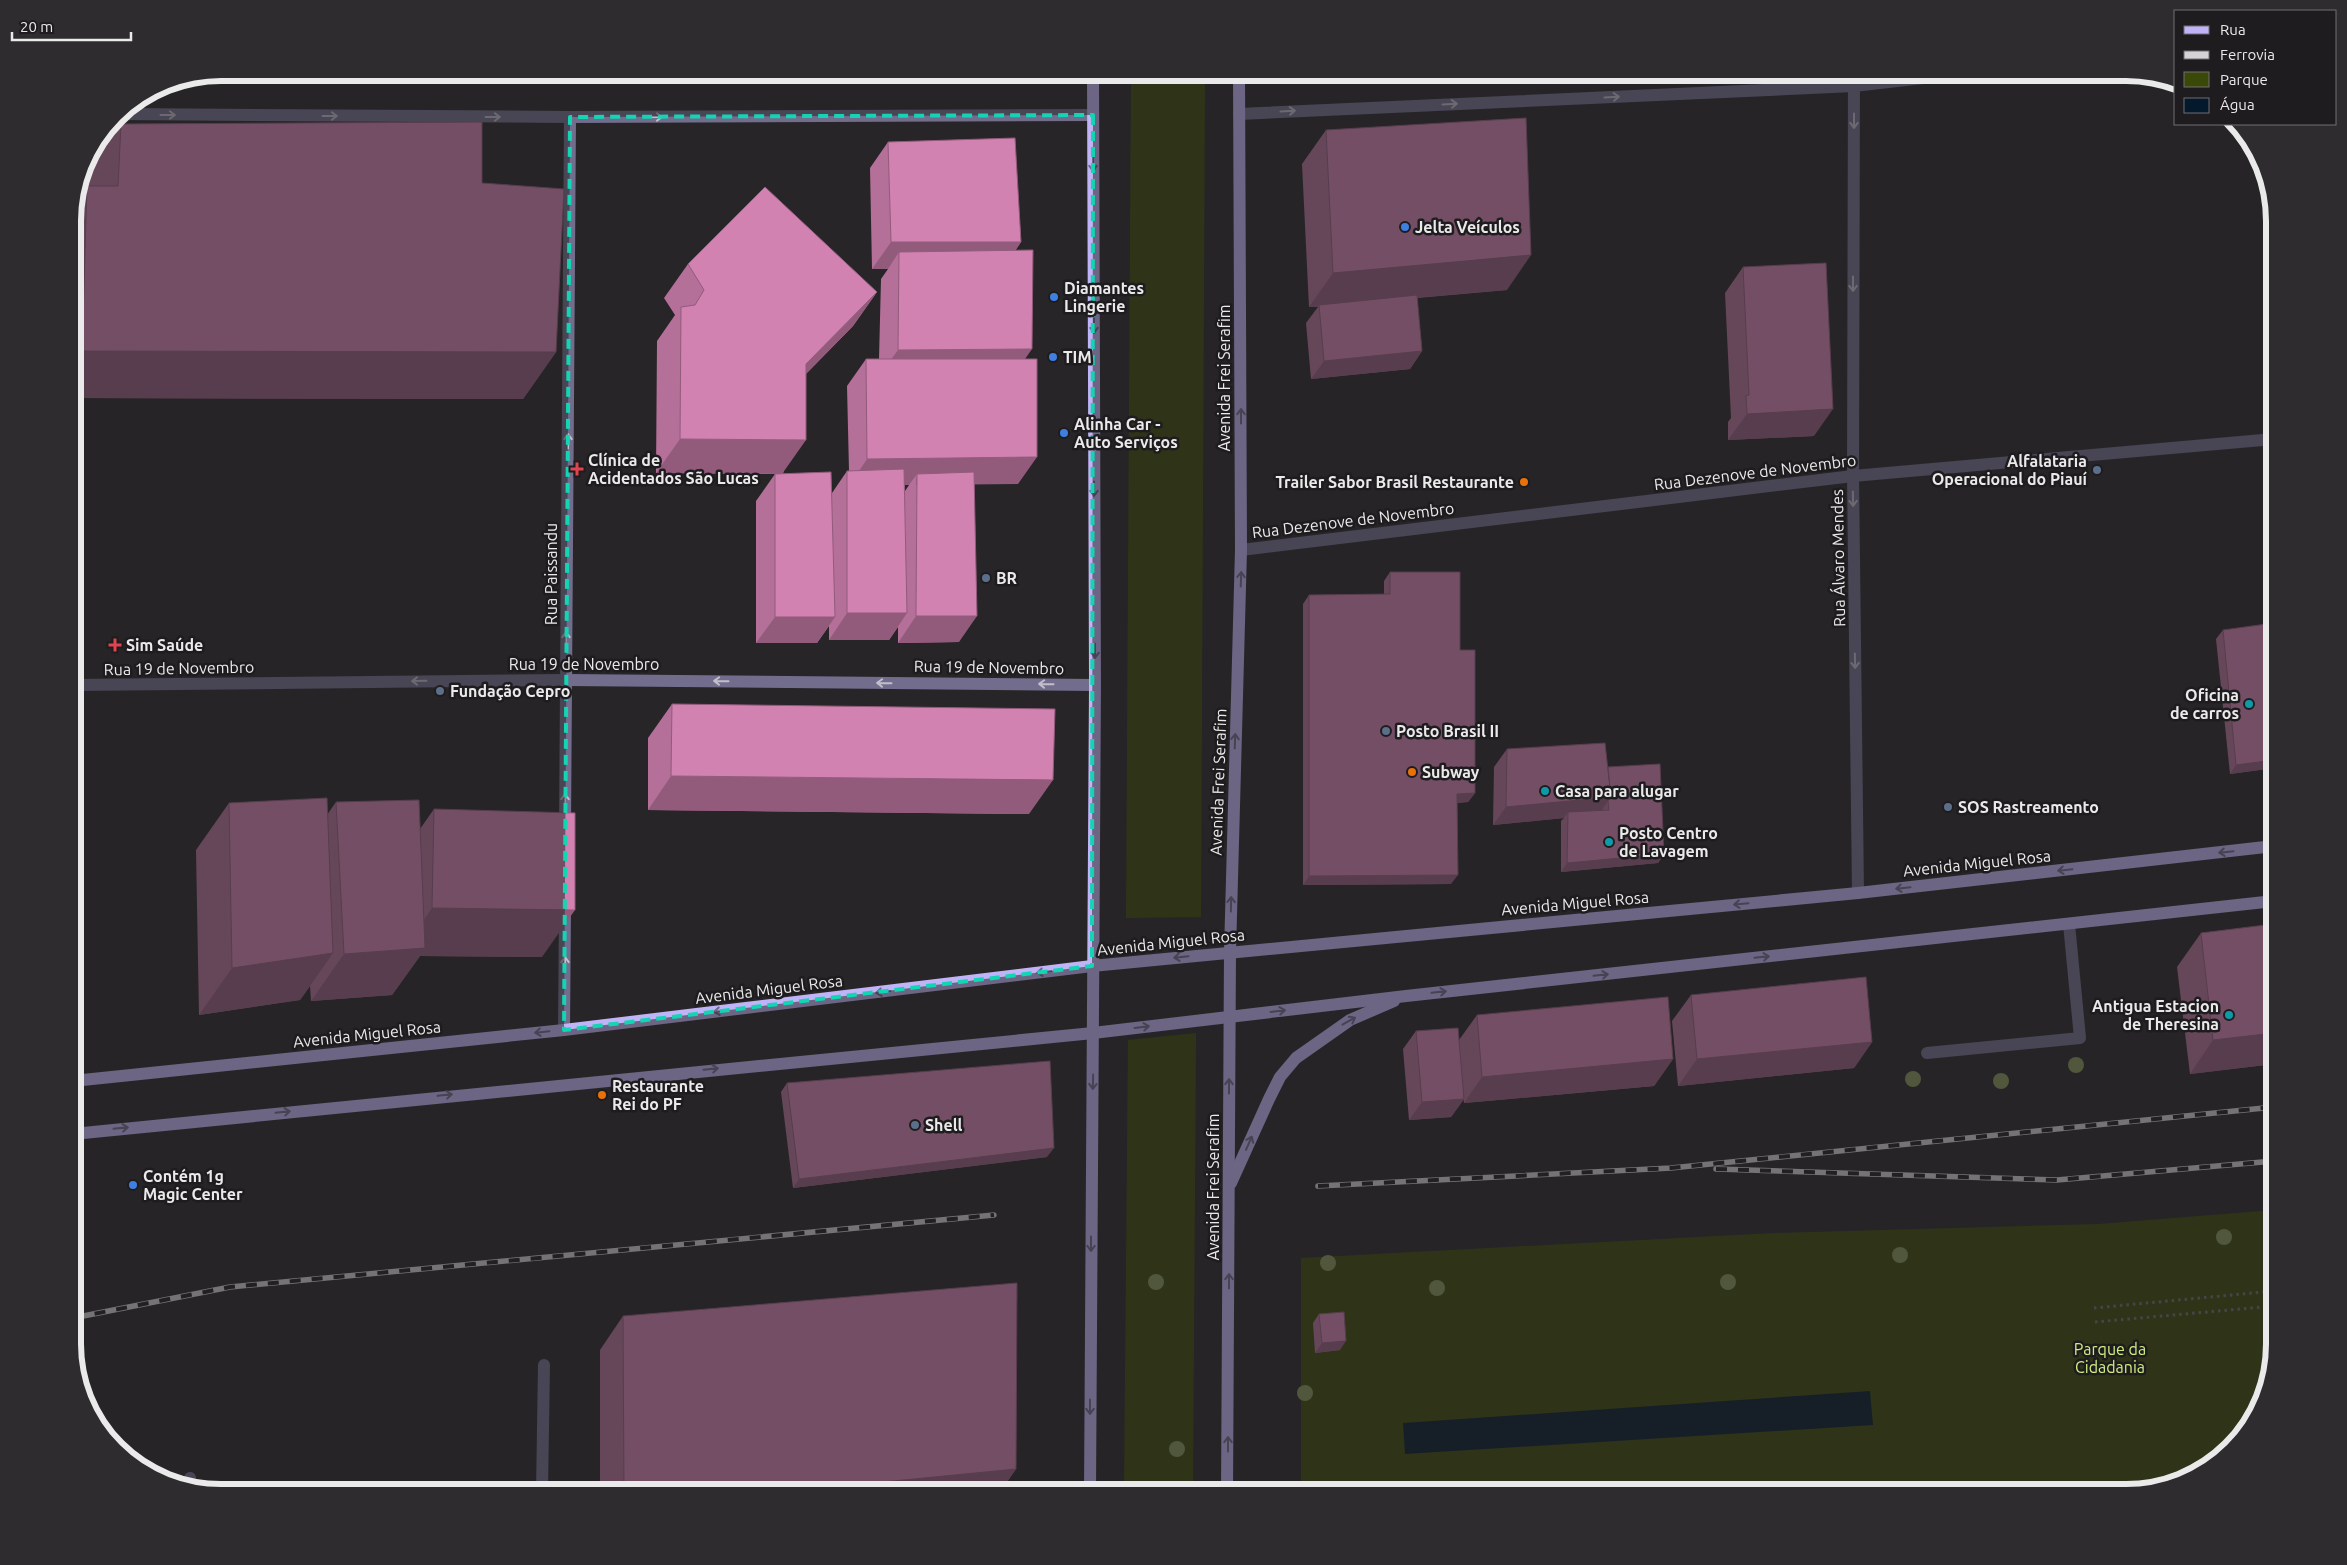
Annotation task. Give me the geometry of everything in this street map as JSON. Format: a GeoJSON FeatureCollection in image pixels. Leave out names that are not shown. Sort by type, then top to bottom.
{"type":"FeatureCollection","features":[{"type":"Feature","properties":{"kind":"main road","name":"Avenida Frei Serafim"},"geometry":{"type":"LineString","coordinates":[[1227,1484],[1230,952],[1242,550],[1239,81]]}},
{"type":"Feature","properties":{"kind":"main road"},"geometry":{"type":"LineString","coordinates":[[1090,1484],[1095,685],[1093,82]]}},
{"type":"Feature","properties":{"kind":"main road","name":"Avenida Miguel Rosa"},"geometry":{"type":"LineString","coordinates":[[82,1080],[564,1030],[1092,966],[1858,893],[2266,847]]}},
{"type":"Feature","properties":{"kind":"main road"},"geometry":{"type":"LineString","coordinates":[[82,1133],[1093,1033],[1406,996],[2266,902]]}},
{"type":"Feature","properties":{"kind":"main road"},"geometry":{"type":"LineString","coordinates":[[1230,1188],[1280,1077],[1296,1058],[1350,1020],[1406,996]]}},
{"type":"Feature","properties":{"kind":"street","name":"Rua Álvaro Mendes"},"geometry":{"type":"LineString","coordinates":[[1854,81],[1853,476],[1858,893]]}},
{"type":"Feature","properties":{"kind":"street"},"geometry":{"type":"LineString","coordinates":[[1239,114],[1854,86],[1896,81]]}},
{"type":"Feature","properties":{"kind":"street"},"geometry":{"type":"LineString","coordinates":[[132,114],[570,117],[1093,115]]}},
{"type":"Feature","properties":{"kind":"street","name":"Rua Paissandu"},"geometry":{"type":"LineString","coordinates":[[565,845],[570,117]]}},
{"type":"Feature","properties":{"kind":"street","name":"Rua Dezenove de Novembro"},"geometry":{"type":"LineString","coordinates":[[1242,550],[1853,476],[2266,440]]}},
{"type":"Feature","properties":{"kind":"street","name":"Rua 19 de Novembro"},"geometry":{"type":"LineString","coordinates":[[82,685],[566,680],[1095,685]]}},
{"type":"Feature","properties":{"kind":"street"},"geometry":{"type":"LineString","coordinates":[[564,1030],[565,894]]}},
{"type":"Feature","properties":{"kind":"street"},"geometry":{"type":"LineString","coordinates":[[1927,1053],[2080,1038],[2070,924]]}},
{"type":"Feature","properties":{"kind":"street"},"geometry":{"type":"LineString","coordinates":[[542,1484],[544,1364]]}},
{"type":"Feature","properties":{"kind":"path"},"geometry":{"type":"LineString","coordinates":[[2094,1308],[2266,1292]]}},
{"type":"Feature","properties":{"kind":"path"},"geometry":{"type":"LineString","coordinates":[[2095,1322],[2266,1307]]}},
{"type":"Feature","properties":{"kind":"highlighted area"},"geometry":{"type":"Polygon","coordinates":[[[1093,115],[1092,966],[564,1030],[570,117],[1093,115]]]}},
{"type":"Feature","properties":{"kind":"green space"},"geometry":{"type":"Polygon","coordinates":[[[1205,81],[1201,917],[1126,918],[1131,82],[1205,81]]]}},
{"type":"Feature","properties":{"kind":"green space"},"geometry":{"type":"Polygon","coordinates":[[[1196,1033],[1193,1484],[1124,1484],[1128,1040],[1196,1033]]]}},
{"type":"Feature","properties":{"kind":"green space","name":"Parque da Cidadania"},"geometry":{"type":"Polygon","coordinates":[[[2266,1211],[2266,1344],[2263,1371],[2258,1389],[2242,1421],[2218,1449],[2188,1469],[2171,1476],[2153,1481],[2126,1484],[1301,1484],[1301,1258],[1774,1233],[2099,1224],[2266,1211]]]}},
{"type":"Feature","properties":{"kind":"water"},"geometry":{"type":"Polygon","coordinates":[[[1870,1391],[1873,1425],[1405,1454],[1403,1423],[1870,1391]]]}},
{"type":"Feature","properties":{"kind":"building","name":"Jelta Veículos"},"geometry":{"type":"Polygon","coordinates":[[[1526,118],[1531,255],[1333,273],[1326,130],[1526,118]]]}},
{"type":"Feature","properties":{"kind":"building"},"geometry":{"type":"Polygon","coordinates":[[[482,122],[482,183],[564,189],[556,352],[82,351],[87,186],[118,186],[121,124],[482,122]]]}},
{"type":"Feature","properties":{"kind":"building"},"geometry":{"type":"Polygon","coordinates":[[[1015,138],[1021,242],[891,242],[888,142],[1015,138]]]}},
{"type":"Feature","properties":{"kind":"building"},"geometry":{"type":"Polygon","coordinates":[[[765,187],[877,292],[806,364],[806,440],[680,439],[681,307],[695,305],[704,290],[688,264],[765,187]]]}},
{"type":"Feature","properties":{"kind":"building"},"geometry":{"type":"Polygon","coordinates":[[[1033,250],[1032,349],[898,350],[899,252],[1033,250]]]}},
{"type":"Feature","properties":{"kind":"building"},"geometry":{"type":"Polygon","coordinates":[[[1826,263],[1833,409],[1747,414],[1746,396],[1749,395],[1743,267],[1826,263]]]}},
{"type":"Feature","properties":{"kind":"building"},"geometry":{"type":"Polygon","coordinates":[[[1417,295],[1422,351],[1324,361],[1319,305],[1417,295]]]}},
{"type":"Feature","properties":{"kind":"building"},"geometry":{"type":"Polygon","coordinates":[[[866,359],[1037,359],[1037,457],[867,459],[866,359]]]}},
{"type":"Feature","properties":{"kind":"building"},"geometry":{"type":"Polygon","coordinates":[[[904,469],[907,613],[847,613],[847,471],[904,469]]]}},
{"type":"Feature","properties":{"kind":"building"},"geometry":{"type":"Polygon","coordinates":[[[831,472],[835,617],[775,617],[775,474],[831,472]]]}},
{"type":"Feature","properties":{"kind":"building"},"geometry":{"type":"Polygon","coordinates":[[[974,472],[977,616],[916,616],[917,474],[974,472]]]}},
{"type":"Feature","properties":{"kind":"building","name":"Posto Brasil II"},"geometry":{"type":"Polygon","coordinates":[[[1390,572],[1460,572],[1460,650],[1475,650],[1475,793],[1457,794],[1458,875],[1309,876],[1309,595],[1390,594],[1390,572]]]}},
{"type":"Feature","properties":{"kind":"building","name":"Oficina de carros"},"geometry":{"type":"Polygon","coordinates":[[[2266,624],[2266,761],[2236,765],[2223,630],[2266,624]]]}},
{"type":"Feature","properties":{"kind":"building"},"geometry":{"type":"Polygon","coordinates":[[[672,704],[1055,709],[1053,780],[671,776],[672,704]]]}},
{"type":"Feature","properties":{"kind":"building","name":"Casa para alugar"},"geometry":{"type":"Polygon","coordinates":[[[1605,743],[1611,797],[1506,807],[1507,749],[1605,743]]]}},
{"type":"Feature","properties":{"kind":"building","name":"Posto Centro de Lavagem"},"geometry":{"type":"Polygon","coordinates":[[[1660,764],[1664,854],[1567,863],[1568,812],[1609,810],[1608,800],[1611,797],[1608,767],[1660,764]]]}},
{"type":"Feature","properties":{"kind":"building"},"geometry":{"type":"Polygon","coordinates":[[[327,798],[333,953],[232,968],[229,803],[327,798]]]}},
{"type":"Feature","properties":{"kind":"building"},"geometry":{"type":"Polygon","coordinates":[[[419,800],[425,948],[344,954],[336,802],[419,800]]]}},
{"type":"Feature","properties":{"kind":"building"},"geometry":{"type":"Polygon","coordinates":[[[434,809],[575,813],[575,910],[432,908],[434,809]]]}},
{"type":"Feature","properties":{"kind":"building"},"geometry":{"type":"Polygon","coordinates":[[[2266,925],[2266,1034],[2213,1040],[2201,933],[2266,925]]]}},
{"type":"Feature","properties":{"kind":"building"},"geometry":{"type":"Polygon","coordinates":[[[1866,977],[1872,1042],[1697,1059],[1691,995],[1866,977]]]}},
{"type":"Feature","properties":{"kind":"building"},"geometry":{"type":"Polygon","coordinates":[[[1668,997],[1673,1059],[1482,1077],[1477,1015],[1668,997]]]}},
{"type":"Feature","properties":{"kind":"building"},"geometry":{"type":"Polygon","coordinates":[[[1458,1028],[1464,1099],[1422,1102],[1416,1031],[1458,1028]]]}},
{"type":"Feature","properties":{"kind":"building","name":"Shell"},"geometry":{"type":"Polygon","coordinates":[[[1050,1061],[1054,1148],[799,1179],[787,1083],[1050,1061]]]}},
{"type":"Feature","properties":{"kind":"building"},"geometry":{"type":"Polygon","coordinates":[[[1017,1283],[1016,1469],[863,1484],[624,1484],[623,1316],[1017,1283]]]}},
{"type":"Feature","properties":{"kind":"building"},"geometry":{"type":"Polygon","coordinates":[[[1344,1312],[1346,1341],[1322,1343],[1319,1314],[1344,1312]]]}},
{"type":"Feature","properties":{"kind":"railway"},"geometry":{"type":"LineString","coordinates":[[1318,1186],[1671,1168],[2266,1108]]}},
{"type":"Feature","properties":{"kind":"railway"},"geometry":{"type":"LineString","coordinates":[[1716,1169],[2057,1180],[2266,1162]]}},
{"type":"Feature","properties":{"kind":"railway"},"geometry":{"type":"LineString","coordinates":[[82,1316],[230,1287],[994,1215]]}},
{"type":"Feature","properties":{"kind":"place","name":"Jelta Veículos"},"geometry":{"type":"Point","coordinates":[1405,227]}},
{"type":"Feature","properties":{"kind":"place","name":"Diamantes Lingerie"},"geometry":{"type":"Point","coordinates":[1054,297]}},
{"type":"Feature","properties":{"kind":"place","name":"TIM"},"geometry":{"type":"Point","coordinates":[1053,357]}},
{"type":"Feature","properties":{"kind":"place","name":"Alinha Car - Auto Serviços"},"geometry":{"type":"Point","coordinates":[1064,433]}},
{"type":"Feature","properties":{"kind":"place","name":"Clínica de Acidentados São Lucas"},"geometry":{"type":"Point","coordinates":[577,469]}},
{"type":"Feature","properties":{"kind":"place","name":"Alfalataria Operacional do Piauí"},"geometry":{"type":"Point","coordinates":[2097,470]}},
{"type":"Feature","properties":{"kind":"place","name":"Trailer Sabor Brasil Restaurante"},"geometry":{"type":"Point","coordinates":[1524,482]}},
{"type":"Feature","properties":{"kind":"place","name":"BR"},"geometry":{"type":"Point","coordinates":[986,578]}},
{"type":"Feature","properties":{"kind":"place","name":"Sim Saúde"},"geometry":{"type":"Point","coordinates":[115,645]}},
{"type":"Feature","properties":{"kind":"place","name":"Fundação Cepro"},"geometry":{"type":"Point","coordinates":[440,691]}},
{"type":"Feature","properties":{"kind":"place","name":"Oficina de carros"},"geometry":{"type":"Point","coordinates":[2249,704]}},
{"type":"Feature","properties":{"kind":"place","name":"Posto Brasil II"},"geometry":{"type":"Point","coordinates":[1386,731]}},
{"type":"Feature","properties":{"kind":"place","name":"Subway"},"geometry":{"type":"Point","coordinates":[1412,772]}},
{"type":"Feature","properties":{"kind":"place","name":"Casa para alugar"},"geometry":{"type":"Point","coordinates":[1545,791]}},
{"type":"Feature","properties":{"kind":"place","name":"SOS Rastreamento"},"geometry":{"type":"Point","coordinates":[1948,807]}},
{"type":"Feature","properties":{"kind":"place","name":"Posto Centro de Lavagem"},"geometry":{"type":"Point","coordinates":[1609,842]}},
{"type":"Feature","properties":{"kind":"place","name":"Antigua Estacion de Theresina"},"geometry":{"type":"Point","coordinates":[2229,1015]}},
{"type":"Feature","properties":{"kind":"place","name":"Restaurante Rei do PF"},"geometry":{"type":"Point","coordinates":[602,1095]}},
{"type":"Feature","properties":{"kind":"place","name":"Shell"},"geometry":{"type":"Point","coordinates":[915,1125]}},
{"type":"Feature","properties":{"kind":"place","name":"Contém 1g Magic Center"},"geometry":{"type":"Point","coordinates":[133,1185]}}]}
